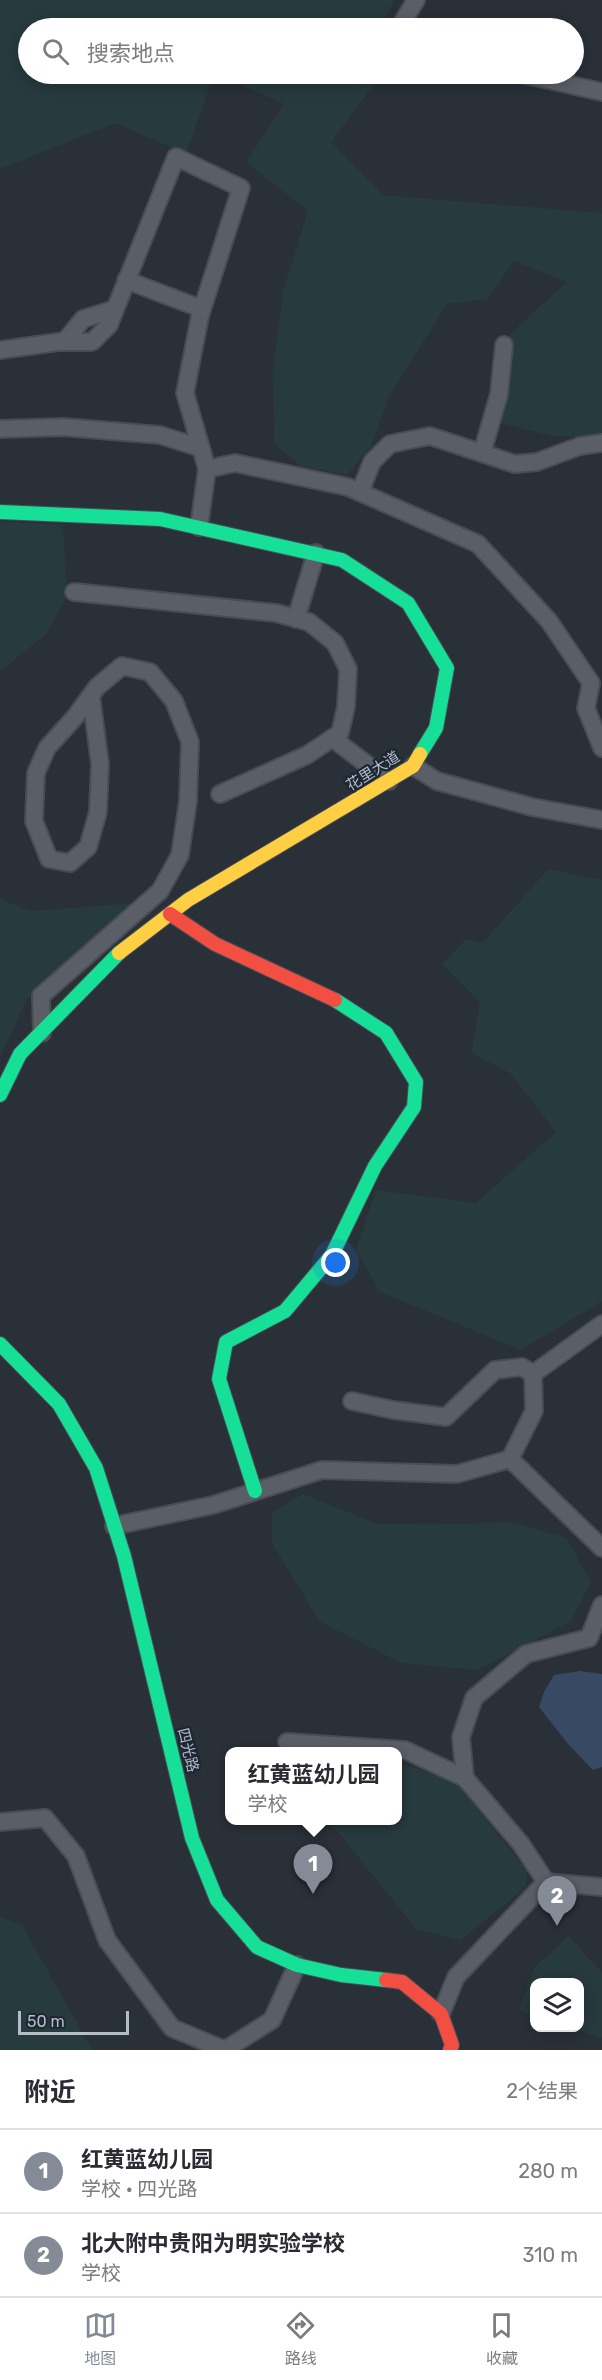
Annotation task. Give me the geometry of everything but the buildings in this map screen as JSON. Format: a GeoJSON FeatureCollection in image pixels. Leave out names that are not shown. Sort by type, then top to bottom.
{"type":"FeatureCollection","features":[{"type":"Feature","properties":{"kind":"street"},"geometry":{"type":"LineString","coordinates":[[405,18],[416,0]]}},
{"type":"Feature","properties":{"kind":"street"},"geometry":{"type":"LineString","coordinates":[[566,84],[602,92]]}},
{"type":"Feature","properties":{"kind":"street"},"geometry":{"type":"LineString","coordinates":[[0,350],[64,342],[92,342],[109,325],[176,157],[241,188],[202,309],[185,393],[207,469],[199,527]]}},
{"type":"Feature","properties":{"kind":"street"},"geometry":{"type":"LineString","coordinates":[[126,280],[202,309]]}},
{"type":"Feature","properties":{"kind":"street"},"geometry":{"type":"LineString","coordinates":[[482,453],[499,394],[504,345]]}},
{"type":"Feature","properties":{"kind":"street"},"geometry":{"type":"LineString","coordinates":[[0,429],[63,427],[149,434],[201,448]]}},
{"type":"Feature","properties":{"kind":"street"},"geometry":{"type":"LineString","coordinates":[[360,492],[372,462],[390,444],[430,436],[515,464],[537,462],[580,446],[602,443]]}},
{"type":"Feature","properties":{"kind":"street"},"geometry":{"type":"LineString","coordinates":[[207,469],[235,463],[348,487],[478,544],[549,621],[596,684],[586,708],[602,748]]}},
{"type":"Feature","properties":{"kind":"street","name":"花里大道"},"geometry":{"type":"LineString","coordinates":[[0,512],[160,519],[342,560],[408,603],[447,668],[436,728],[413,766],[188,900],[123,949],[20,1054],[0,1095]]}},
{"type":"Feature","properties":{"kind":"street"},"geometry":{"type":"LineString","coordinates":[[296,619],[316,553]]}},
{"type":"Feature","properties":{"kind":"street"},"geometry":{"type":"LineString","coordinates":[[74,591],[276,613],[309,622],[335,643],[348,669],[346,707],[340,733],[307,755],[220,794]]}},
{"type":"Feature","properties":{"kind":"street"},"geometry":{"type":"LineString","coordinates":[[42,1033],[41,996],[160,891],[180,855],[188,801],[189,742],[174,701],[150,672],[122,666],[91,696],[47,748],[36,773],[34,821],[49,859],[70,863],[88,847],[98,812],[100,764],[91,696]]}},
{"type":"Feature","properties":{"kind":"street"},"geometry":{"type":"LineString","coordinates":[[332,738],[389,781]]}},
{"type":"Feature","properties":{"kind":"street"},"geometry":{"type":"LineString","coordinates":[[413,766],[437,781],[532,807],[602,820]]}},
{"type":"Feature","properties":{"kind":"street"},"geometry":{"type":"LineString","coordinates":[[170,914],[215,944],[335,1000],[386,1033],[416,1082],[414,1107],[375,1166],[332,1255],[285,1311],[226,1342],[219,1379],[255,1491]]}},
{"type":"Feature","properties":{"kind":"street"},"geometry":{"type":"LineString","coordinates":[[532,1374],[602,1324]]}},
{"type":"Feature","properties":{"kind":"street","name":"四光路"},"geometry":{"type":"LineString","coordinates":[[0,1344],[59,1404],[96,1468],[114,1526],[192,1838],[217,1900],[257,1947],[297,1965],[341,1975],[402,1982],[441,2014]]}},
{"type":"Feature","properties":{"kind":"street"},"geometry":{"type":"LineString","coordinates":[[352,1401],[393,1410],[446,1417],[495,1370],[522,1367],[532,1374]]}},
{"type":"Feature","properties":{"kind":"street"},"geometry":{"type":"LineString","coordinates":[[114,1526],[213,1505],[322,1470],[458,1474],[510,1458],[534,1411],[532,1374]]}},
{"type":"Feature","properties":{"kind":"street"},"geometry":{"type":"LineString","coordinates":[[510,1458],[602,1548]]}},
{"type":"Feature","properties":{"kind":"street"},"geometry":{"type":"LineString","coordinates":[[465,1778],[461,1737],[474,1698],[526,1654],[589,1638],[602,1605]]}},
{"type":"Feature","properties":{"kind":"street"},"geometry":{"type":"LineString","coordinates":[[287,1742],[361,1747]]}},
{"type":"Feature","properties":{"kind":"street"},"geometry":{"type":"LineString","coordinates":[[402,1750],[465,1778],[521,1844],[546,1882]]}},
{"type":"Feature","properties":{"kind":"street"},"geometry":{"type":"LineString","coordinates":[[0,1822],[45,1818],[76,1856],[107,1940],[172,2028],[225,2050],[272,2020],[297,1965]]}},
{"type":"Feature","properties":{"kind":"street"},"geometry":{"type":"LineString","coordinates":[[546,1882],[602,1887]]}},
{"type":"Feature","properties":{"kind":"street"},"geometry":{"type":"LineString","coordinates":[[450,2050],[452,2045],[441,2014],[456,1977],[546,1882]]}},
{"type":"Feature","properties":{"kind":"green space"},"geometry":{"type":"Polygon","coordinates":[[[0,0],[394,0],[385,18],[18,18],[18,84],[210,84],[186,154],[115,123],[0,169],[0,0]]]}},
{"type":"Feature","properties":{"kind":"green space"},"geometry":{"type":"Polygon","coordinates":[[[239,84],[374,84],[331,142],[383,195],[602,213],[602,438],[552,436],[500,423],[511,333],[567,282],[514,261],[488,299],[447,304],[388,398],[371,447],[347,475],[300,466],[274,443],[273,371],[283,291],[308,211],[246,162],[284,104],[239,84]]]}},
{"type":"Feature","properties":{"kind":"green space"},"geometry":{"type":"Polygon","coordinates":[[[0,522],[63,525],[67,597],[45,635],[0,671],[0,522]]]}},
{"type":"Feature","properties":{"kind":"green space"},"geometry":{"type":"Polygon","coordinates":[[[548,869],[602,880],[602,1301],[521,1350],[380,1292],[356,1249],[376,1190],[476,1203],[556,1132],[510,1073],[471,1053],[480,1003],[442,964],[466,939],[483,943],[548,869]]]}},
{"type":"Feature","properties":{"kind":"green space"},"geometry":{"type":"Polygon","coordinates":[[[0,899],[30,911],[135,903],[43,981],[26,1001],[0,1058],[0,899]]]}},
{"type":"Feature","properties":{"kind":"green space"},"geometry":{"type":"Polygon","coordinates":[[[303,1494],[378,1524],[515,1523],[566,1538],[591,1582],[571,1621],[478,1670],[401,1663],[319,1621],[272,1543],[272,1513],[303,1494]]]}},
{"type":"Feature","properties":{"kind":"green space"},"geometry":{"type":"Polygon","coordinates":[[[402,1765],[414,1767],[458,1784],[527,1871],[526,1887],[461,1940],[417,1930],[332,1825],[402,1825],[402,1765]]]}},
{"type":"Feature","properties":{"kind":"green space"},"geometry":{"type":"Polygon","coordinates":[[[0,1917],[22,1925],[92,2050],[0,2050],[0,1917]]]}},
{"type":"Feature","properties":{"kind":"green space"},"geometry":{"type":"Polygon","coordinates":[[[569,1936],[602,1973],[602,2038],[584,2032],[584,1978],[530,1978],[534,1968],[569,1936]]]}},
{"type":"Feature","properties":{"kind":"green space"},"geometry":{"type":"Polygon","coordinates":[[[530,1979],[530,2014],[519,2010],[530,1979]]]}},
{"type":"Feature","properties":{"kind":"water"},"geometry":{"type":"Polygon","coordinates":[[[580,1671],[602,1674],[602,1767],[593,1770],[568,1744],[539,1707],[544,1692],[554,1675],[580,1671]]]}},
{"type":"Feature","properties":{"kind":"traffic: fast"},"geometry":{"type":"LineString","coordinates":[[0,512],[160,519],[342,560],[408,603],[447,668],[436,728],[420,754]]}},
{"type":"Feature","properties":{"kind":"traffic: fast"},"geometry":{"type":"LineString","coordinates":[[0,1095],[20,1054],[119,953]]}},
{"type":"Feature","properties":{"kind":"traffic: fast"},"geometry":{"type":"LineString","coordinates":[[255,1491],[219,1379],[226,1342],[285,1311],[332,1255],[375,1166],[414,1107],[416,1082],[386,1033],[335,1000]]}},
{"type":"Feature","properties":{"kind":"traffic: fast"},"geometry":{"type":"LineString","coordinates":[[0,1344],[59,1404],[96,1468],[124,1556],[192,1838],[217,1900],[257,1947],[297,1965],[341,1975],[386,1980]]}},
{"type":"Feature","properties":{"kind":"traffic: slow"},"geometry":{"type":"LineString","coordinates":[[119,953],[188,900],[413,766],[420,754]]}},
{"type":"Feature","properties":{"kind":"traffic: jam"},"geometry":{"type":"LineString","coordinates":[[170,914],[215,944],[335,1000]]}},
{"type":"Feature","properties":{"kind":"traffic: jam"},"geometry":{"type":"LineString","coordinates":[[386,1980],[402,1982],[441,2014],[452,2045],[450,2050]]}},
{"type":"Feature","properties":{"kind":"place","name":"红黄蓝幼儿园"},"geometry":{"type":"Point","coordinates":[313,1894]}},
{"type":"Feature","properties":{"kind":"place","name":"北大附中贵阳为明实验学校"},"geometry":{"type":"Point","coordinates":[557,1926]}}]}
